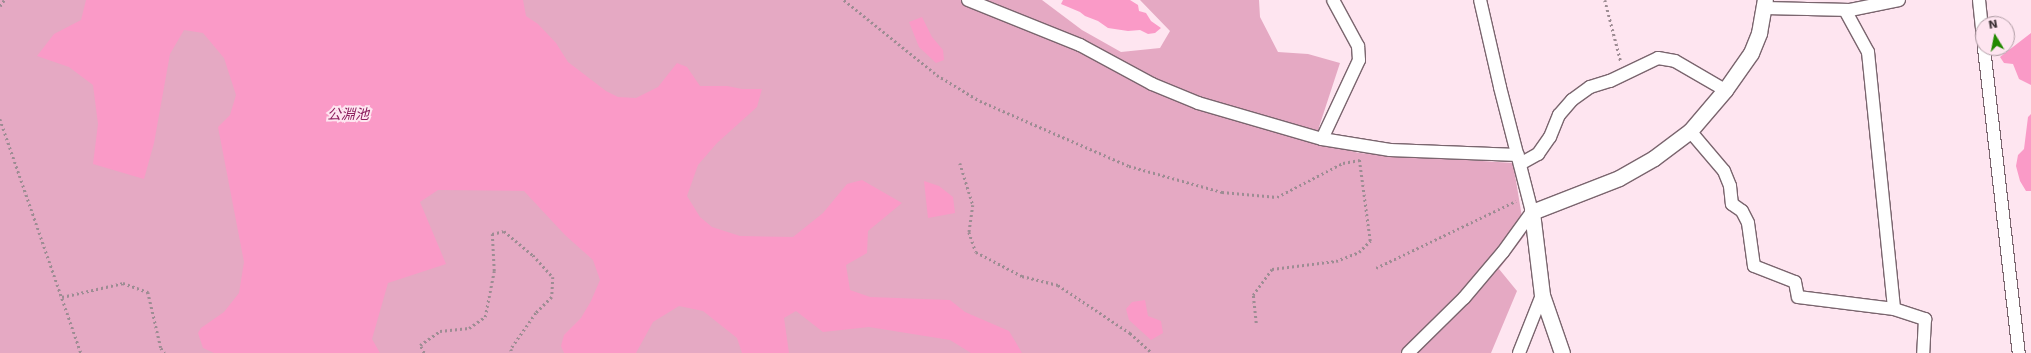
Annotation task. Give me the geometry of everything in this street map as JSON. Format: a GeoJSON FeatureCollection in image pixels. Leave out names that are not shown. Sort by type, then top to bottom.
{"type":"FeatureCollection","features":[{"type":"Feature","properties":{"kind":"street"},"geometry":{"type":"LineString","coordinates":[[968,0],[1080,45],[1152,84],[1198,103],[1322,139],[1390,150],[1519,159],[1538,154],[1550,137],[1560,115],[1572,100],[1590,87],[1624,74],[1658,58],[1675,61],[1725,90]]}},
{"type":"Feature","properties":{"kind":"street"},"geometry":{"type":"LineString","coordinates":[[1322,139],[1359,60],[1358,46],[1333,0]]}},
{"type":"Feature","properties":{"kind":"street"},"geometry":{"type":"LineString","coordinates":[[1480,0],[1500,87],[1532,212],[1542,295],[1562,353]]}},
{"type":"Feature","properties":{"kind":"street"},"geometry":{"type":"LineString","coordinates":[[1408,353],[1464,298],[1503,252],[1532,212],[1619,178],[1654,158],[1690,131],[1725,90],[1750,53],[1759,33],[1765,4],[1845,10],[1899,0]]}},
{"type":"Feature","properties":{"kind":"street"},"geometry":{"type":"LineString","coordinates":[[1979,0],[1981,16]]}},
{"type":"Feature","properties":{"kind":"street"},"geometry":{"type":"LineString","coordinates":[[1845,10],[1868,52],[1894,309]]}},
{"type":"Feature","properties":{"kind":"street"},"geometry":{"type":"LineString","coordinates":[[1985,56],[2019,353]]}},
{"type":"Feature","properties":{"kind":"street"},"geometry":{"type":"LineString","coordinates":[[1690,131],[1724,171],[1730,186],[1732,204],[1742,211],[1748,223],[1754,266],[1795,282],[1798,297],[1894,309],[1925,319],[1923,353]]}},
{"type":"Feature","properties":{"kind":"street"},"geometry":{"type":"LineString","coordinates":[[1519,353],[1542,295]]}},
{"type":"Feature","properties":{"kind":"path"},"geometry":{"type":"LineString","coordinates":[[0,6],[4,0]]}},
{"type":"Feature","properties":{"kind":"path"},"geometry":{"type":"LineString","coordinates":[[844,0],[937,75],[980,101],[1129,166],[1222,192],[1277,197],[1343,163],[1360,160]]}},
{"type":"Feature","properties":{"kind":"path"},"geometry":{"type":"LineString","coordinates":[[1605,0],[1624,74]]}},
{"type":"Feature","properties":{"kind":"path"},"geometry":{"type":"LineString","coordinates":[[0,119],[81,353]]}},
{"type":"Feature","properties":{"kind":"path"},"geometry":{"type":"LineString","coordinates":[[1256,323],[1253,295],[1272,269],[1336,261],[1359,252],[1370,241],[1358,145]]}},
{"type":"Feature","properties":{"kind":"path"},"geometry":{"type":"LineString","coordinates":[[960,162],[973,205],[969,232],[976,252],[1022,276],[1058,285],[1130,333],[1152,353]]}},
{"type":"Feature","properties":{"kind":"path"},"geometry":{"type":"LineString","coordinates":[[1376,268],[1528,195]]}},
{"type":"Feature","properties":{"kind":"path"},"geometry":{"type":"LineString","coordinates":[[424,353],[420,345],[440,331],[469,328],[485,317],[494,271],[492,234],[504,231],[533,255],[553,277],[552,297],[536,313],[511,350],[512,353]]}},
{"type":"Feature","properties":{"kind":"path"},"geometry":{"type":"LineString","coordinates":[[62,297],[123,283],[148,292],[161,348],[165,353]]}},
{"type":"Feature","properties":{"kind":"shaded area"},"geometry":{"type":"Polygon","coordinates":[[[0,0],[1042,0],[1082,30],[1121,52],[1160,48],[1170,31],[1140,0],[1259,0],[1260,17],[1278,52],[1308,54],[1340,63],[1319,127],[1320,143],[1359,153],[1513,163],[1525,235],[1499,269],[1517,291],[1491,353],[0,353],[0,0]]]}},
{"type":"Feature","properties":{"kind":"water","name":"公淵池"},"geometry":{"type":"Polygon","coordinates":[[[86,0],[523,0],[526,16],[538,24],[556,43],[568,62],[606,91],[618,97],[636,98],[658,87],[677,63],[687,67],[700,86],[727,86],[742,89],[762,89],[757,107],[717,143],[698,165],[687,196],[700,217],[712,227],[740,236],[793,237],[823,213],[847,184],[862,180],[902,203],[868,231],[867,253],[846,265],[850,290],[870,297],[950,300],[965,312],[1009,331],[1022,353],[971,353],[950,340],[869,327],[823,332],[796,311],[784,318],[789,353],[742,353],[737,338],[703,311],[679,306],[653,322],[636,353],[564,353],[561,346],[564,335],[581,318],[591,301],[600,280],[593,260],[565,235],[524,191],[438,190],[420,202],[446,264],[388,283],[372,339],[380,353],[214,353],[203,348],[198,333],[201,328],[224,312],[239,293],[244,262],[218,127],[230,115],[236,95],[224,58],[203,33],[184,30],[170,54],[154,143],[144,179],[93,164],[98,124],[93,85],[69,67],[37,56],[54,34],[81,20],[86,0]]]}},
{"type":"Feature","properties":{"kind":"water"},"geometry":{"type":"Polygon","coordinates":[[[1063,0],[1130,0],[1138,5],[1139,11],[1146,13],[1151,21],[1161,28],[1155,33],[1148,34],[1140,30],[1128,31],[1108,28],[1098,21],[1061,4],[1063,0]]]}},
{"type":"Feature","properties":{"kind":"water"},"geometry":{"type":"Polygon","coordinates":[[[922,17],[932,37],[943,50],[944,60],[936,63],[919,47],[909,22],[922,17]]]}},
{"type":"Feature","properties":{"kind":"water"},"geometry":{"type":"Polygon","coordinates":[[[2031,33],[2031,85],[2019,79],[2013,64],[2004,63],[2000,57],[2015,56],[2015,45],[2031,33]]]}},
{"type":"Feature","properties":{"kind":"water"},"geometry":{"type":"Polygon","coordinates":[[[2031,114],[2031,191],[2026,191],[2020,181],[2016,166],[2018,155],[2024,149],[2028,117],[2031,114]]]}},
{"type":"Feature","properties":{"kind":"water"},"geometry":{"type":"Polygon","coordinates":[[[924,181],[939,186],[953,197],[955,213],[928,218],[924,181]]]}},
{"type":"Feature","properties":{"kind":"water"},"geometry":{"type":"Polygon","coordinates":[[[1145,300],[1148,316],[1161,321],[1163,333],[1151,340],[1129,320],[1126,309],[1132,302],[1145,300]]]}}]}
